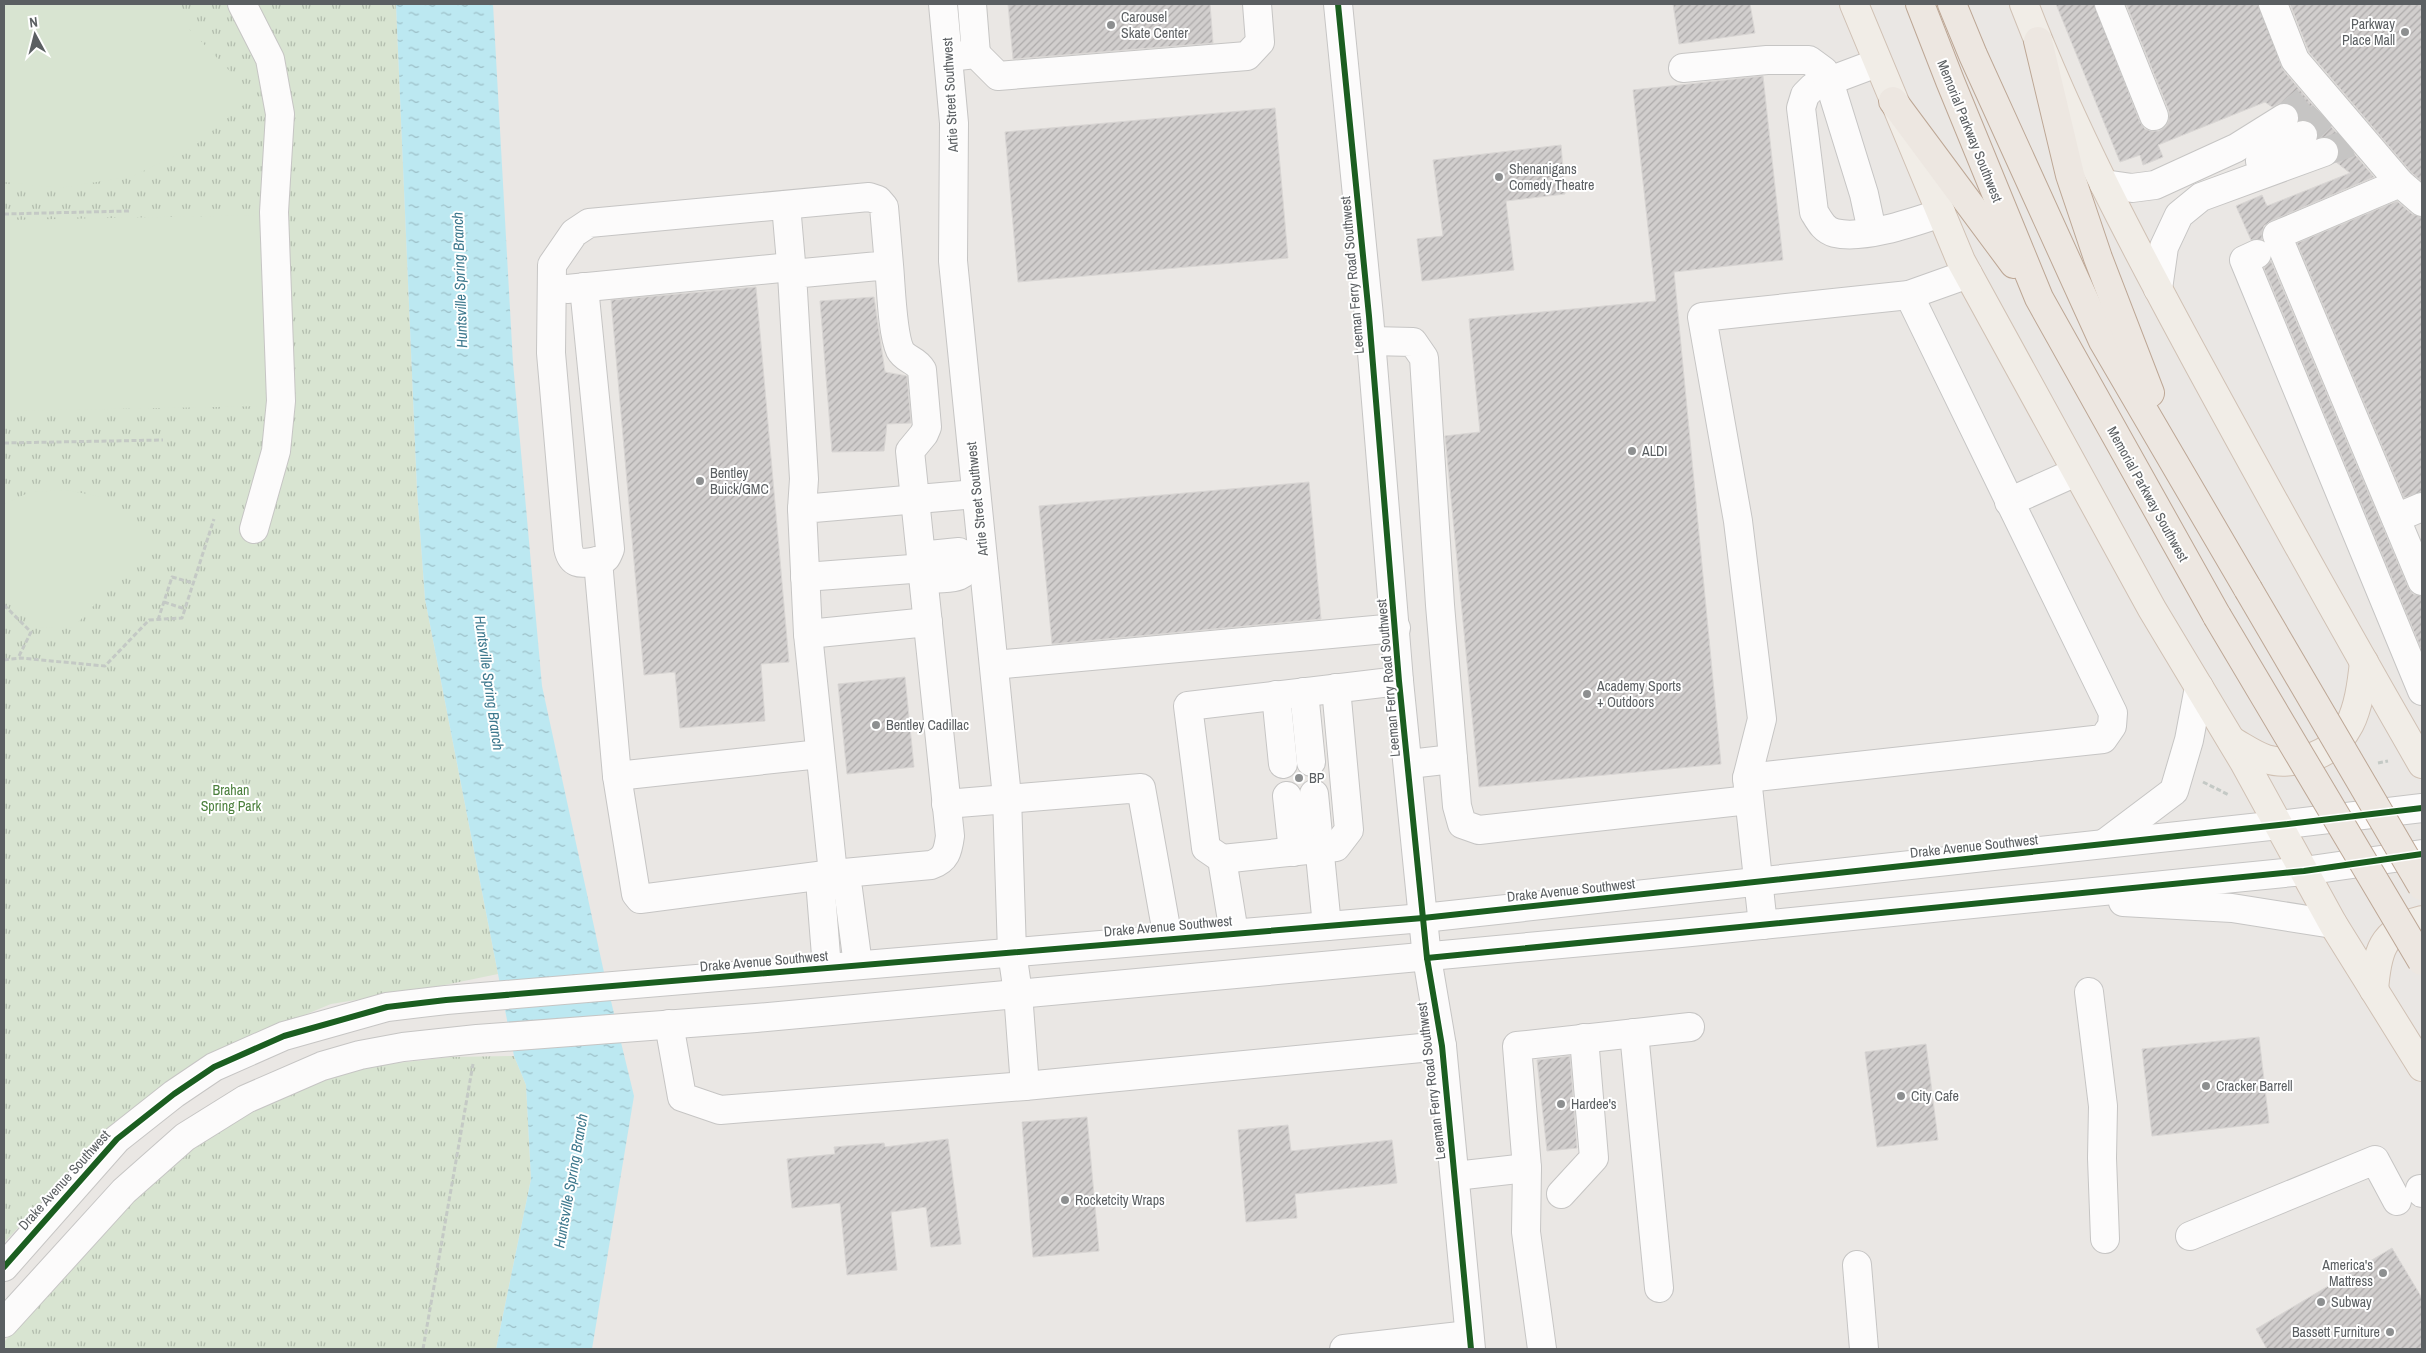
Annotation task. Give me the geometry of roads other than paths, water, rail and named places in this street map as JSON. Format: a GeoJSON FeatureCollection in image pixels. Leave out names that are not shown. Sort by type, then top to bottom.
{"type":"FeatureCollection","features":[{"type":"Feature","properties":{"kind":"highway","name":"Memorial Parkway Southwest"},"geometry":{"type":"LineString","coordinates":[[1920,4],[2039,298],[2216,616],[2422,961]]}},
{"type":"Feature","properties":{"kind":"highway"},"geometry":{"type":"LineString","coordinates":[[1952,4],[1977,64],[2103,341],[2422,886]]}},
{"type":"Feature","properties":{"kind":"highway"},"geometry":{"type":"LineString","coordinates":[[2038,41],[2070,175],[2098,258],[2143,378],[2248,589]]}},
{"type":"Feature","properties":{"kind":"highway"},"geometry":{"type":"LineString","coordinates":[[1893,101],[2039,298]]}},
{"type":"Feature","properties":{"kind":"main road"},"geometry":{"type":"LineString","coordinates":[[1854,4],[1893,101],[1968,274],[2152,609],[2232,742],[2333,924],[2422,1067]]}},
{"type":"Feature","properties":{"kind":"main road"},"geometry":{"type":"LineString","coordinates":[[2024,4],[2038,41],[2104,184],[2158,289],[2302,555],[2422,764]]}},
{"type":"Feature","properties":{"kind":"main road"},"geometry":{"type":"LineString","coordinates":[[2232,742],[2266,759],[2283,763],[2314,757],[2333,748],[2346,734],[2356,709],[2364,662]]}},
{"type":"Feature","properties":{"kind":"main road"},"geometry":{"type":"LineString","coordinates":[[2374,990],[2377,958],[2382,946],[2391,935],[2413,922],[2422,920]]}},
{"type":"Feature","properties":{"kind":"street"},"geometry":{"type":"LineString","coordinates":[[242,4],[270,59],[280,114],[274,212],[281,401],[276,451],[254,529]]}},
{"type":"Feature","properties":{"kind":"street","name":"Artie Street Southwest"},"geometry":{"type":"LineString","coordinates":[[943,4],[954,123],[953,261],[976,494],[976,562],[994,665],[1007,797],[1012,952],[1018,993],[1025,1086]]}},
{"type":"Feature","properties":{"kind":"street"},"geometry":{"type":"LineString","coordinates":[[972,4],[976,54],[998,76],[1247,56],[1260,42],[1257,4]]}},
{"type":"Feature","properties":{"kind":"street","name":"Leeman Ferry Road Southwest"},"geometry":{"type":"LineString","coordinates":[[1338,4],[1371,341],[1399,681],[1409,764],[1423,918],[1442,1046],[1470,1342]]}},
{"type":"Feature","properties":{"kind":"street"},"geometry":{"type":"LineString","coordinates":[[2109,4],[2154,116]]}},
{"type":"Feature","properties":{"kind":"street"},"geometry":{"type":"LineString","coordinates":[[2273,4],[2295,60],[2400,183],[2422,202]]}},
{"type":"Feature","properties":{"kind":"street"},"geometry":{"type":"LineString","coordinates":[[948,57],[976,54]]}},
{"type":"Feature","properties":{"kind":"street"},"geometry":{"type":"LineString","coordinates":[[1682,68],[1767,60],[1809,60],[1824,71],[1830,81],[1864,194],[1872,231]]}},
{"type":"Feature","properties":{"kind":"street"},"geometry":{"type":"LineString","coordinates":[[1877,63],[1813,87],[1805,95],[1801,108],[1814,212],[1822,226],[1835,233],[1849,234],[1901,227],[1941,214]]}},
{"type":"Feature","properties":{"kind":"street"},"geometry":{"type":"LineString","coordinates":[[2104,184],[2132,188],[2155,185],[2236,148],[2294,126],[2280,152],[2229,178],[2179,215],[2164,246],[2158,289]]}},
{"type":"Feature","properties":{"kind":"street"},"geometry":{"type":"LineString","coordinates":[[2201,197],[2324,152]]}},
{"type":"Feature","properties":{"kind":"street"},"geometry":{"type":"LineString","coordinates":[[2400,183],[2277,234],[2422,581]]}},
{"type":"Feature","properties":{"kind":"street"},"geometry":{"type":"LineString","coordinates":[[584,287],[610,549],[604,561],[581,563],[574,561],[570,556],[568,548],[551,353],[552,265],[574,233],[589,223],[869,197],[878,200],[884,207],[898,344],[905,356],[918,362],[922,370],[927,427],[924,434],[910,451],[924,568],[950,836],[948,850],[939,862],[931,865],[834,878],[640,899],[636,894],[617,776],[598,562]]}},
{"type":"Feature","properties":{"kind":"street"},"geometry":{"type":"LineString","coordinates":[[786,205],[804,479],[802,509],[808,634],[834,878],[848,889],[858,966]]}},
{"type":"Feature","properties":{"kind":"street"},"geometry":{"type":"LineString","coordinates":[[2257,254],[2244,260],[2422,691]]}},
{"type":"Feature","properties":{"kind":"street"},"geometry":{"type":"LineString","coordinates":[[551,291],[791,270],[889,265]]}},
{"type":"Feature","properties":{"kind":"street"},"geometry":{"type":"LineString","coordinates":[[1763,925],[1748,789],[1762,719],[1738,521],[1702,317],[1909,295],[1968,274]]}},
{"type":"Feature","properties":{"kind":"street"},"geometry":{"type":"LineString","coordinates":[[1371,341],[1412,342],[1424,358],[1457,806],[1462,824],[1479,830],[1748,789],[2104,739],[2112,726],[2113,713],[1909,295]]}},
{"type":"Feature","properties":{"kind":"street"},"geometry":{"type":"LineString","coordinates":[[2009,502],[2076,472]]}},
{"type":"Feature","properties":{"kind":"street"},"geometry":{"type":"LineString","coordinates":[[802,509],[976,494]]}},
{"type":"Feature","properties":{"kind":"street"},"geometry":{"type":"LineString","coordinates":[[2396,518],[2422,507]]}},
{"type":"Feature","properties":{"kind":"street"},"geometry":{"type":"LineString","coordinates":[[924,568],[929,555],[959,552],[976,562]]}},
{"type":"Feature","properties":{"kind":"street"},"geometry":{"type":"LineString","coordinates":[[805,577],[924,568]]}},
{"type":"Feature","properties":{"kind":"street"},"geometry":{"type":"LineString","coordinates":[[808,634],[928,622]]}},
{"type":"Feature","properties":{"kind":"street"},"geometry":{"type":"LineString","coordinates":[[994,665],[1396,628]]}},
{"type":"Feature","properties":{"kind":"street"},"geometry":{"type":"LineString","coordinates":[[1336,688],[1349,830],[1336,847],[1222,859],[1206,848],[1188,706],[1276,695],[1304,692],[1336,688],[1399,681]]}},
{"type":"Feature","properties":{"kind":"street"},"geometry":{"type":"LineString","coordinates":[[2102,844],[2174,791],[2189,740],[2198,687]]}},
{"type":"Feature","properties":{"kind":"street"},"geometry":{"type":"LineString","coordinates":[[1304,692],[1311,762]]}},
{"type":"Feature","properties":{"kind":"street"},"geometry":{"type":"LineString","coordinates":[[1276,695],[1282,764]]}},
{"type":"Feature","properties":{"kind":"street"},"geometry":{"type":"LineString","coordinates":[[617,776],[820,754]]}},
{"type":"Feature","properties":{"kind":"street"},"geometry":{"type":"LineString","coordinates":[[1409,764],[1453,759]]}},
{"type":"Feature","properties":{"kind":"street"},"geometry":{"type":"LineString","coordinates":[[946,804],[1007,797],[1141,788],[1168,938]]}},
{"type":"Feature","properties":{"kind":"street"},"geometry":{"type":"LineString","coordinates":[[1306,851],[1314,794]]}},
{"type":"Feature","properties":{"kind":"street"},"geometry":{"type":"LineString","coordinates":[[1287,796],[1306,851],[1327,926]]}},
{"type":"Feature","properties":{"kind":"street","name":"Drake Avenue Southwest"},"geometry":{"type":"LineString","coordinates":[[4,1266],[117,1138],[174,1094],[214,1067],[284,1036],[388,1007],[1168,938],[1423,918],[2422,808]]}},
{"type":"Feature","properties":{"kind":"street"},"geometry":{"type":"LineString","coordinates":[[4,1323],[124,1191],[185,1137],[246,1099],[322,1066],[360,1055],[403,1047],[477,1039],[1428,958],[2304,871],[2422,854]]}},
{"type":"Feature","properties":{"kind":"street"},"geometry":{"type":"LineString","coordinates":[[1222,859],[1234,933]]}},
{"type":"Feature","properties":{"kind":"street"},"geometry":{"type":"LineString","coordinates":[[827,968],[820,893],[834,878]]}},
{"type":"Feature","properties":{"kind":"street"},"geometry":{"type":"LineString","coordinates":[[1676,891],[1681,933]]}},
{"type":"Feature","properties":{"kind":"street"},"geometry":{"type":"LineString","coordinates":[[2029,897],[2232,908],[2333,924]]}},
{"type":"Feature","properties":{"kind":"street"},"geometry":{"type":"LineString","coordinates":[[2089,992],[2103,1106],[2102,1158],[2105,1239]]}},
{"type":"Feature","properties":{"kind":"street"},"geometry":{"type":"LineString","coordinates":[[669,1024],[682,1097],[720,1110],[1025,1086],[1442,1046]]}},
{"type":"Feature","properties":{"kind":"street"},"geometry":{"type":"LineString","coordinates":[[1542,1349],[1526,1232],[1527,1168],[1517,1046],[1690,1027]]}},
{"type":"Feature","properties":{"kind":"street"},"geometry":{"type":"LineString","coordinates":[[1634,1033],[1659,1288]]}},
{"type":"Feature","properties":{"kind":"street"},"geometry":{"type":"LineString","coordinates":[[1561,1194],[1594,1158],[1584,1038]]}},
{"type":"Feature","properties":{"kind":"street"},"geometry":{"type":"LineString","coordinates":[[2190,1236],[2375,1160],[2413,1194]]}},
{"type":"Feature","properties":{"kind":"street"},"geometry":{"type":"LineString","coordinates":[[1455,1176],[1527,1168]]}},
{"type":"Feature","properties":{"kind":"street"},"geometry":{"type":"LineString","coordinates":[[1857,1265],[1864,1349]]}},
{"type":"Feature","properties":{"kind":"street"},"geometry":{"type":"LineString","coordinates":[[1344,1349],[1470,1342]]}},
{"type":"Feature","properties":{"kind":"water","name":"Huntsville Spring Branch"},"geometry":{"type":"Polygon","coordinates":[[[396,4],[493,4],[513,363],[542,686],[603,968],[634,1096],[592,1349],[496,1349],[531,1179],[526,1085],[514,1056],[425,599],[417,490],[396,4]]]}},
{"type":"Feature","properties":{"kind":"tunnel"},"geometry":{"type":"LineString","coordinates":[[2284,118],[2311,96]]}},
{"type":"Feature","properties":{"kind":"tunnel"},"geometry":{"type":"LineString","coordinates":[[2303,135],[2326,112]]}},
{"type":"Feature","properties":{"kind":"tunnel"},"geometry":{"type":"LineString","coordinates":[[2324,152],[2355,141]]}},
{"type":"Feature","properties":{"kind":"place","name":"Carousel Skate Center"},"geometry":{"type":"Point","coordinates":[1111,25]}},
{"type":"Feature","properties":{"kind":"place","name":"Parkway Place Mall"},"geometry":{"type":"Point","coordinates":[2405,32]}},
{"type":"Feature","properties":{"kind":"place","name":"Shenanigans Comedy Theatre"},"geometry":{"type":"Point","coordinates":[1499,177]}},
{"type":"Feature","properties":{"kind":"place","name":"ALDI"},"geometry":{"type":"Point","coordinates":[1632,451]}},
{"type":"Feature","properties":{"kind":"place","name":"Bentley Buick/GMC"},"geometry":{"type":"Point","coordinates":[700,481]}},
{"type":"Feature","properties":{"kind":"place","name":"Academy Sports + Outdoors"},"geometry":{"type":"Point","coordinates":[1587,694]}},
{"type":"Feature","properties":{"kind":"place","name":"Bentley Cadillac"},"geometry":{"type":"Point","coordinates":[876,725]}},
{"type":"Feature","properties":{"kind":"place","name":"BP"},"geometry":{"type":"Point","coordinates":[1299,778]}},
{"type":"Feature","properties":{"kind":"place","name":"Cracker Barrell"},"geometry":{"type":"Point","coordinates":[2206,1086]}},
{"type":"Feature","properties":{"kind":"place","name":"City Cafe"},"geometry":{"type":"Point","coordinates":[1901,1096]}},
{"type":"Feature","properties":{"kind":"place","name":"Hardee's"},"geometry":{"type":"Point","coordinates":[1561,1104]}},
{"type":"Feature","properties":{"kind":"place","name":"Rocketcity Wraps"},"geometry":{"type":"Point","coordinates":[1065,1200]}},
{"type":"Feature","properties":{"kind":"place","name":"America's Mattress"},"geometry":{"type":"Point","coordinates":[2383,1273]}},
{"type":"Feature","properties":{"kind":"place","name":"Subway"},"geometry":{"type":"Point","coordinates":[2321,1302]}},
{"type":"Feature","properties":{"kind":"place","name":"Bassett Furniture"},"geometry":{"type":"Point","coordinates":[2390,1332]}},
{"type":"Feature","properties":{"kind":"park label","name":"Brahan Spring Park"},"geometry":{"type":"Point","coordinates":[231,798]}}]}
